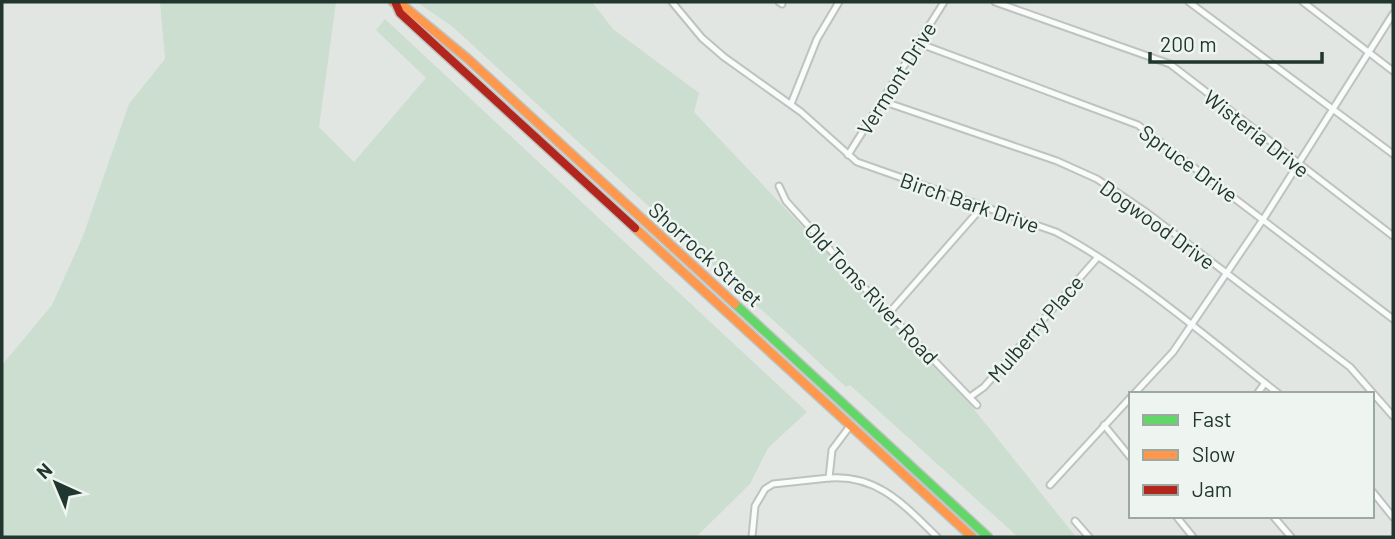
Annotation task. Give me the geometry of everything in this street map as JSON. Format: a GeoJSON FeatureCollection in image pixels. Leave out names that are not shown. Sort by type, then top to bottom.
{"type":"FeatureCollection","features":[{"type":"Feature","properties":{"kind":"main road","name":"Shorrock Street"},"geometry":{"type":"LineString","coordinates":[[395,3],[405,7],[468,59],[988,537]]}},
{"type":"Feature","properties":{"kind":"main road","name":"Shorrock Street"},"geometry":{"type":"LineString","coordinates":[[395,3],[400,13],[972,537]]}},
{"type":"Feature","properties":{"kind":"main road"},"geometry":{"type":"LineString","coordinates":[[806,369],[845,412],[850,426],[859,426],[911,466]]}},
{"type":"Feature","properties":{"kind":"street","name":"Birch Bark Drive"},"geometry":{"type":"LineString","coordinates":[[672,2],[702,38],[724,57],[791,104],[848,155],[868,167],[1056,232],[1098,257],[1276,392]]}},
{"type":"Feature","properties":{"kind":"street"},"geometry":{"type":"LineString","coordinates":[[791,104],[817,39],[839,2]]}},
{"type":"Feature","properties":{"kind":"street","name":"Vermont Drive"},"geometry":{"type":"LineString","coordinates":[[848,155],[944,2]]}},
{"type":"Feature","properties":{"kind":"street","name":"Wisteria Drive"},"geometry":{"type":"LineString","coordinates":[[995,2],[1170,64],[1393,236]]}},
{"type":"Feature","properties":{"kind":"street"},"geometry":{"type":"LineString","coordinates":[[1189,2],[1393,154]]}},
{"type":"Feature","properties":{"kind":"street"},"geometry":{"type":"LineString","coordinates":[[1303,2],[1393,71]]}},
{"type":"Feature","properties":{"kind":"street"},"geometry":{"type":"LineString","coordinates":[[1135,392],[1173,352],[1264,218],[1393,14]]}},
{"type":"Feature","properties":{"kind":"street","name":"Spruce Drive"},"geometry":{"type":"LineString","coordinates":[[918,43],[1128,119],[1264,218],[1393,319]]}},
{"type":"Feature","properties":{"kind":"street","name":"Dogwood Drive"},"geometry":{"type":"LineString","coordinates":[[882,101],[1057,161],[1097,178],[1350,367],[1372,392]]}},
{"type":"Feature","properties":{"kind":"street","name":"Old Toms River Road"},"geometry":{"type":"LineString","coordinates":[[779,186],[786,201],[970,397]]}},
{"type":"Feature","properties":{"kind":"street"},"geometry":{"type":"LineString","coordinates":[[889,313],[983,206]]}},
{"type":"Feature","properties":{"kind":"street","name":"Mulberry Place"},"geometry":{"type":"LineString","coordinates":[[970,397],[984,387],[1098,257]]}},
{"type":"Feature","properties":{"kind":"street"},"geometry":{"type":"LineString","coordinates":[[1258,392],[1265,383]]}},
{"type":"Feature","properties":{"kind":"street","name":"Dogwood Drive"},"geometry":{"type":"LineString","coordinates":[[1374,394],[1393,416]]}},
{"type":"Feature","properties":{"kind":"street"},"geometry":{"type":"LineString","coordinates":[[970,397],[977,405]]}},
{"type":"Feature","properties":{"kind":"street"},"geometry":{"type":"LineString","coordinates":[[1050,485],[1129,398]]}},
{"type":"Feature","properties":{"kind":"street"},"geometry":{"type":"LineString","coordinates":[[1104,425],[1129,456]]}},
{"type":"Feature","properties":{"kind":"street"},"geometry":{"type":"LineString","coordinates":[[829,478],[832,450],[850,426]]}},
{"type":"Feature","properties":{"kind":"street"},"geometry":{"type":"LineString","coordinates":[[752,537],[755,506],[765,489],[773,484],[829,478],[850,478],[881,486],[937,537]]}},
{"type":"Feature","properties":{"kind":"street"},"geometry":{"type":"LineString","coordinates":[[1374,493],[1393,517]]}},
{"type":"Feature","properties":{"kind":"street"},"geometry":{"type":"LineString","coordinates":[[1178,518],[1193,537]]}},
{"type":"Feature","properties":{"kind":"street"},"geometry":{"type":"LineString","coordinates":[[1275,518],[1291,537]]}},
{"type":"Feature","properties":{"kind":"street"},"geometry":{"type":"LineString","coordinates":[[1075,521],[1089,537]]}},
{"type":"Feature","properties":{"kind":"green space"},"geometry":{"type":"Polygon","coordinates":[[[160,2],[336,2],[319,127],[354,162],[426,78],[376,30],[385,19],[807,412],[768,448],[750,484],[696,537],[2,537],[2,365],[52,305],[83,236],[129,104],[165,59],[160,2]]]}},
{"type":"Feature","properties":{"kind":"green space"},"geometry":{"type":"Polygon","coordinates":[[[417,2],[592,2],[613,29],[699,93],[694,112],[969,403],[1076,537],[1018,537],[850,385],[846,387],[453,27],[417,2]]]}},
{"type":"Feature","properties":{"kind":"traffic: fast"},"geometry":{"type":"LineString","coordinates":[[735,304],[988,537]]}},
{"type":"Feature","properties":{"kind":"traffic: slow"},"geometry":{"type":"LineString","coordinates":[[393,2],[405,7],[468,59],[735,304]]}},
{"type":"Feature","properties":{"kind":"traffic: slow"},"geometry":{"type":"LineString","coordinates":[[635,228],[972,537]]}},
{"type":"Feature","properties":{"kind":"traffic: jam"},"geometry":{"type":"LineString","coordinates":[[396,4],[400,13],[635,228]]}}]}
